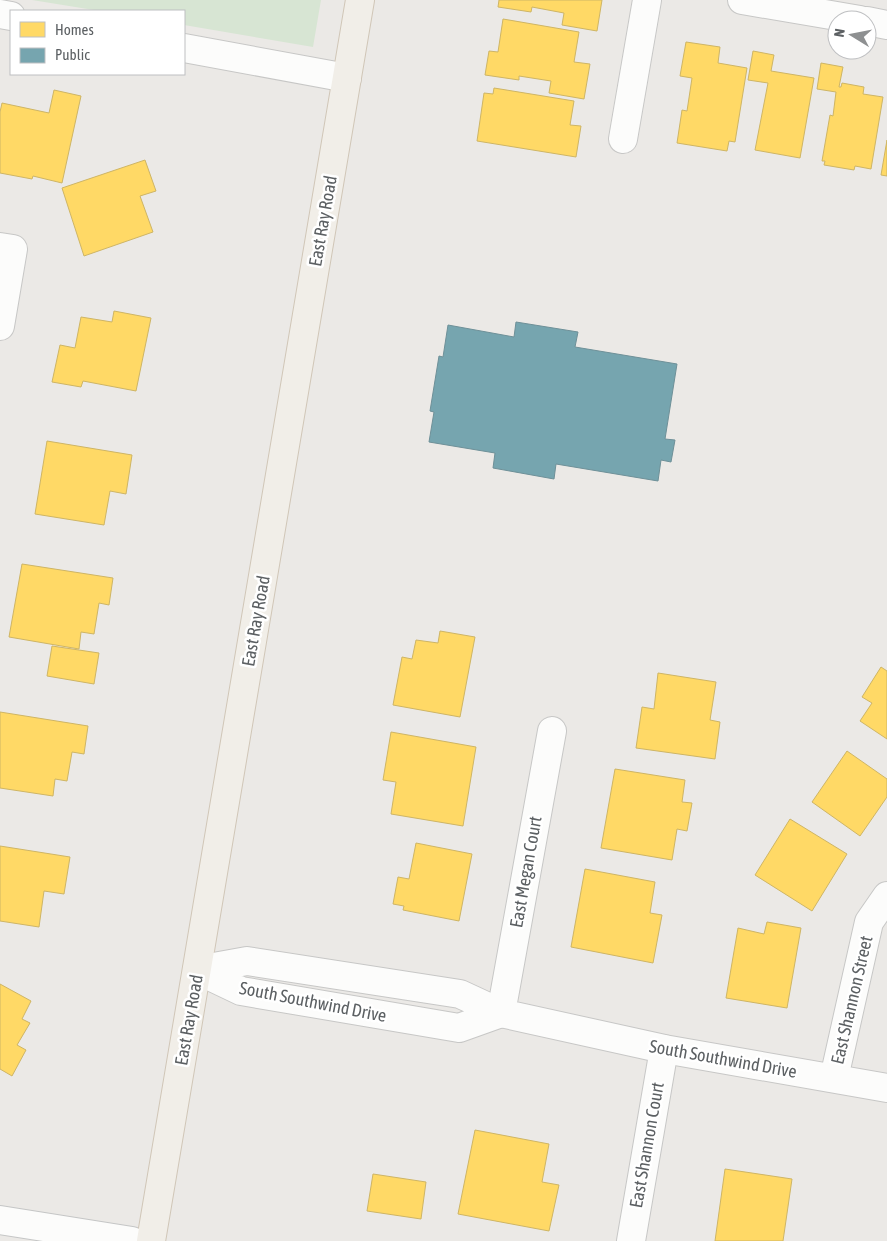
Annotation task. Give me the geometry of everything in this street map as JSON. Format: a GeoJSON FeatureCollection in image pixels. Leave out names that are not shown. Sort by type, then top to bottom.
{"type":"FeatureCollection","features":[{"type":"Feature","properties":{"kind":"main road","name":"East Ray Road"},"geometry":{"type":"LineString","coordinates":[[151,1241],[360,0]]}},
{"type":"Feature","properties":{"kind":"street"},"geometry":{"type":"LineString","coordinates":[[624,139],[647,0]]}},
{"type":"Feature","properties":{"kind":"street"},"geometry":{"type":"LineString","coordinates":[[742,0],[827,14]]}},
{"type":"Feature","properties":{"kind":"street"},"geometry":{"type":"LineString","coordinates":[[185,48],[347,78]]}},
{"type":"Feature","properties":{"kind":"street"},"geometry":{"type":"LineString","coordinates":[[0,326],[6,248]]}},
{"type":"Feature","properties":{"kind":"street","name":"East Megan Court"},"geometry":{"type":"LineString","coordinates":[[501,1014],[552,731]]}},
{"type":"Feature","properties":{"kind":"street","name":"East Shannon Street"},"geometry":{"type":"LineString","coordinates":[[834,1078],[869,922],[887,896]]}},
{"type":"Feature","properties":{"kind":"street","name":"South Southwind Drive"},"geometry":{"type":"LineString","coordinates":[[197,970],[241,991],[459,1028],[501,1014],[664,1049],[887,1088]]}},
{"type":"Feature","properties":{"kind":"street","name":"East Shannon Court"},"geometry":{"type":"LineString","coordinates":[[631,1241],[664,1049]]}},
{"type":"Feature","properties":{"kind":"street"},"geometry":{"type":"LineString","coordinates":[[0,1220],[132,1241]]}},
{"type":"Feature","properties":{"kind":"green space"},"geometry":{"type":"Polygon","coordinates":[[[32,0],[321,0],[313,47],[185,25],[185,10],[94,10],[32,0]]]}},
{"type":"Feature","properties":{"kind":"building: Homes"},"geometry":{"type":"Polygon","coordinates":[[[499,0],[602,0],[597,31],[562,25],[564,13],[532,7],[531,12],[498,7],[499,0]]]}},
{"type":"Feature","properties":{"kind":"building: Homes"},"geometry":{"type":"Polygon","coordinates":[[[503,19],[579,32],[574,62],[590,64],[584,99],[549,93],[551,81],[519,76],[519,80],[485,75],[489,51],[498,52],[503,19]]]}},
{"type":"Feature","properties":{"kind":"building: Homes"},"geometry":{"type":"Polygon","coordinates":[[[686,42],[720,47],[718,63],[747,68],[735,142],[729,141],[727,151],[677,143],[682,110],[687,111],[692,78],[680,76],[686,42]]]}},
{"type":"Feature","properties":{"kind":"building: Homes"},"geometry":{"type":"Polygon","coordinates":[[[753,51],[774,55],[771,71],[814,78],[800,158],[755,150],[768,83],[748,80],[753,51]]]}},
{"type":"Feature","properties":{"kind":"building: Homes"},"geometry":{"type":"Polygon","coordinates":[[[821,63],[843,67],[839,87],[841,87],[842,83],[864,87],[863,94],[883,97],[871,169],[855,166],[854,170],[824,165],[825,161],[822,161],[830,115],[833,116],[836,92],[817,89],[821,63]]]}},
{"type":"Feature","properties":{"kind":"building: Homes"},"geometry":{"type":"Polygon","coordinates":[[[494,88],[574,101],[570,125],[581,126],[576,157],[477,141],[484,93],[493,94],[494,88]]]}},
{"type":"Feature","properties":{"kind":"building: Homes"},"geometry":{"type":"Polygon","coordinates":[[[54,90],[81,96],[62,183],[33,176],[32,179],[0,173],[0,112],[2,103],[49,113],[54,90]]]}},
{"type":"Feature","properties":{"kind":"building: Homes"},"geometry":{"type":"Polygon","coordinates":[[[887,140],[887,176],[881,175],[887,140]]]}},
{"type":"Feature","properties":{"kind":"building: Homes"},"geometry":{"type":"Polygon","coordinates":[[[145,160],[156,191],[140,196],[153,232],[84,256],[62,188],[145,160]]]}},
{"type":"Feature","properties":{"kind":"building: Homes"},"geometry":{"type":"Polygon","coordinates":[[[114,311],[151,318],[136,391],[83,381],[81,387],[52,382],[60,345],[75,348],[81,317],[112,322],[114,311]]]}},
{"type":"Feature","properties":{"kind":"building: Homes"},"geometry":{"type":"Polygon","coordinates":[[[47,441],[132,455],[126,494],[110,491],[104,525],[35,514],[47,441]]]}},
{"type":"Feature","properties":{"kind":"building: Homes"},"geometry":{"type":"Polygon","coordinates":[[[22,564],[113,578],[109,605],[99,603],[94,634],[81,632],[79,649],[9,637],[22,564]]]}},
{"type":"Feature","properties":{"kind":"building: Homes"},"geometry":{"type":"Polygon","coordinates":[[[440,631],[475,637],[460,717],[393,705],[402,657],[412,659],[416,640],[438,643],[440,631]]]}},
{"type":"Feature","properties":{"kind":"building: Homes"},"geometry":{"type":"Polygon","coordinates":[[[52,646],[99,653],[94,684],[47,676],[52,646]]]}},
{"type":"Feature","properties":{"kind":"building: Homes"},"geometry":{"type":"Polygon","coordinates":[[[881,667],[887,671],[887,739],[860,721],[872,703],[862,697],[881,667]]]}},
{"type":"Feature","properties":{"kind":"building: Homes"},"geometry":{"type":"Polygon","coordinates":[[[658,673],[716,682],[710,720],[720,722],[715,759],[636,748],[642,707],[654,709],[658,673]]]}},
{"type":"Feature","properties":{"kind":"building: Homes"},"geometry":{"type":"Polygon","coordinates":[[[0,712],[88,726],[84,754],[72,752],[67,781],[55,779],[53,796],[0,788],[0,712]]]}},
{"type":"Feature","properties":{"kind":"building: Homes"},"geometry":{"type":"Polygon","coordinates":[[[391,732],[476,747],[463,826],[391,814],[396,782],[383,780],[391,732]]]}},
{"type":"Feature","properties":{"kind":"building: Homes"},"geometry":{"type":"Polygon","coordinates":[[[847,751],[887,779],[887,797],[860,836],[812,802],[847,751]]]}},
{"type":"Feature","properties":{"kind":"building: Homes"},"geometry":{"type":"Polygon","coordinates":[[[615,769],[685,780],[682,802],[692,803],[687,831],[677,829],[672,860],[601,848],[615,769]]]}},
{"type":"Feature","properties":{"kind":"building: Homes"},"geometry":{"type":"Polygon","coordinates":[[[790,819],[847,854],[812,911],[755,875],[790,819]]]}},
{"type":"Feature","properties":{"kind":"building: Homes"},"geometry":{"type":"Polygon","coordinates":[[[416,843],[472,854],[459,921],[403,910],[404,906],[393,904],[398,877],[409,879],[416,843]]]}},
{"type":"Feature","properties":{"kind":"building: Homes"},"geometry":{"type":"Polygon","coordinates":[[[0,846],[70,857],[64,894],[44,891],[39,927],[0,921],[0,846]]]}},
{"type":"Feature","properties":{"kind":"building: Homes"},"geometry":{"type":"Polygon","coordinates":[[[585,869],[655,882],[650,913],[662,915],[653,963],[571,947],[585,869]]]}},
{"type":"Feature","properties":{"kind":"building: Homes"},"geometry":{"type":"Polygon","coordinates":[[[767,922],[801,928],[787,1008],[726,998],[738,928],[764,934],[767,922]]]}},
{"type":"Feature","properties":{"kind":"building: Homes"},"geometry":{"type":"Polygon","coordinates":[[[0,984],[31,1001],[22,1019],[30,1023],[17,1045],[26,1050],[12,1076],[0,1069],[0,984]]]}},
{"type":"Feature","properties":{"kind":"building: Homes"},"geometry":{"type":"Polygon","coordinates":[[[475,1130],[549,1144],[542,1182],[559,1185],[549,1231],[458,1214],[475,1130]]]}},
{"type":"Feature","properties":{"kind":"building: Homes"},"geometry":{"type":"Polygon","coordinates":[[[725,1169],[792,1179],[783,1241],[715,1241],[725,1169]]]}},
{"type":"Feature","properties":{"kind":"building: Homes"},"geometry":{"type":"Polygon","coordinates":[[[373,1174],[426,1182],[421,1219],[367,1211],[373,1174]]]}},
{"type":"Feature","properties":{"kind":"building: Public"},"geometry":{"type":"Polygon","coordinates":[[[516,322],[578,332],[575,347],[677,364],[665,439],[675,440],[671,462],[661,460],[658,481],[556,464],[554,479],[493,468],[495,453],[429,442],[434,412],[430,411],[439,356],[443,357],[448,325],[514,337],[516,322]]]}}]}
